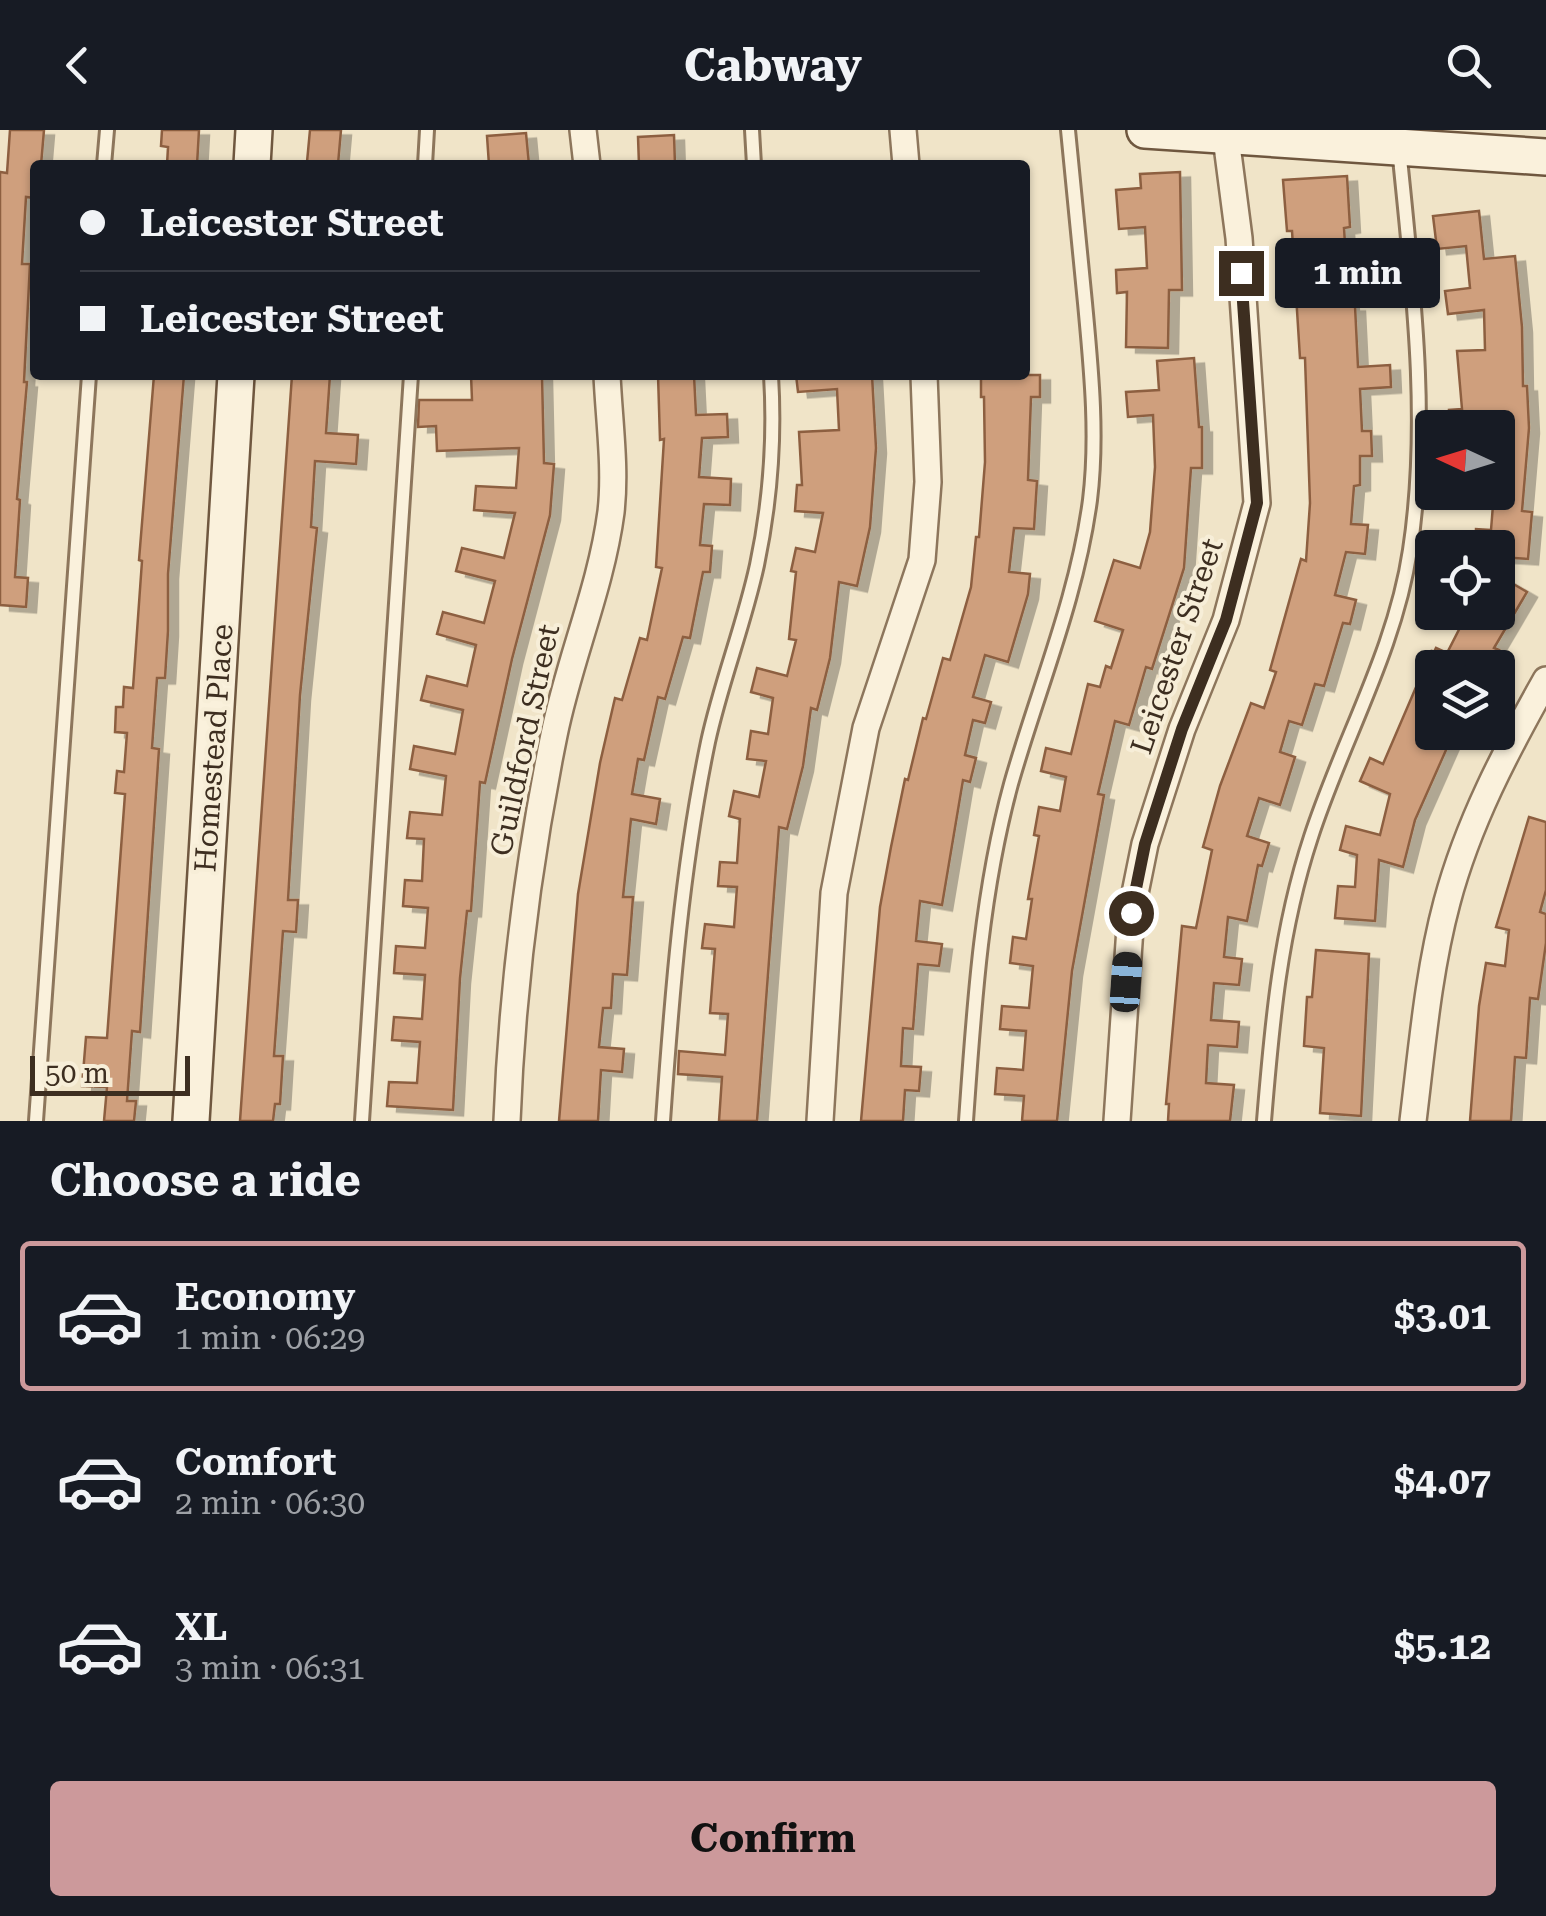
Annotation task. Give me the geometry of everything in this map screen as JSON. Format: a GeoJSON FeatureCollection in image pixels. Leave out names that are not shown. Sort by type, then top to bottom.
{"type":"FeatureCollection","features":[{"type":"Feature","properties":{"kind":"street"},"geometry":{"type":"LineString","coordinates":[[252,160],[254,130]]}},
{"type":"Feature","properties":{"kind":"street"},"geometry":{"type":"LineString","coordinates":[[583,130],[586,160]]}},
{"type":"Feature","properties":{"kind":"street"},"geometry":{"type":"LineString","coordinates":[[903,130],[906,160]]}},
{"type":"Feature","properties":{"kind":"street"},"geometry":{"type":"LineString","coordinates":[[1145,130],[1546,157]]}},
{"type":"Feature","properties":{"kind":"street","name":"Leicester Street"},"geometry":{"type":"LineString","coordinates":[[1117,1121],[1131,913],[1145,844],[1182,729],[1226,620],[1257,503],[1238,238],[1225,133]]}},
{"type":"Feature","properties":{"kind":"street","name":"Homestead Place"},"geometry":{"type":"LineString","coordinates":[[191,1121],[236,380]]}},
{"type":"Feature","properties":{"kind":"street","name":"Guildford Street"},"geometry":{"type":"LineString","coordinates":[[507,1121],[511,1022],[530,862],[558,715],[601,566],[611,510],[606,380]]}},
{"type":"Feature","properties":{"kind":"street"},"geometry":{"type":"LineString","coordinates":[[820,1121],[834,892],[866,728],[922,560],[928,482],[924,380]]}},
{"type":"Feature","properties":{"kind":"street"},"geometry":{"type":"LineString","coordinates":[[1413,1121],[1431,980],[1446,903],[1467,839],[1498,766],[1546,680]]}},
{"type":"Feature","properties":{"kind":"lane"},"geometry":{"type":"LineString","coordinates":[[104,160],[106,130]]}},
{"type":"Feature","properties":{"kind":"lane"},"geometry":{"type":"LineString","coordinates":[[424,160],[427,130]]}},
{"type":"Feature","properties":{"kind":"lane"},"geometry":{"type":"LineString","coordinates":[[752,130],[754,160]]}},
{"type":"Feature","properties":{"kind":"lane"},"geometry":{"type":"LineString","coordinates":[[966,1121],[978,955],[996,851],[1011,786],[1065,616],[1090,497],[1094,436],[1068,130]]}},
{"type":"Feature","properties":{"kind":"lane"},"geometry":{"type":"LineString","coordinates":[[1264,1121],[1282,941],[1297,882],[1312,832],[1388,639],[1410,552],[1418,472],[1417,378],[1399,146]]}},
{"type":"Feature","properties":{"kind":"lane"},"geometry":{"type":"LineString","coordinates":[[36,1121],[89,380]]}},
{"type":"Feature","properties":{"kind":"lane"},"geometry":{"type":"LineString","coordinates":[[362,1121],[411,380]]}},
{"type":"Feature","properties":{"kind":"lane"},"geometry":{"type":"LineString","coordinates":[[663,1121],[675,959],[694,819],[710,737],[757,566],[765,514],[773,415],[771,380]]}},
{"type":"Feature","properties":{"kind":"building"},"geometry":{"type":"Polygon","coordinates":[[[10,130],[44,130],[41,160],[30,160],[22,264],[30,264],[15,577],[28,578],[26,607],[0,605],[0,172],[7,173],[10,130]]]}},
{"type":"Feature","properties":{"kind":"building"},"geometry":{"type":"Polygon","coordinates":[[[162,130],[199,130],[197,160],[167,160],[168,147],[161,146],[162,130]]]}},
{"type":"Feature","properties":{"kind":"building"},"geometry":{"type":"Polygon","coordinates":[[[310,130],[341,130],[338,160],[307,160],[310,130]]]}},
{"type":"Feature","properties":{"kind":"building"},"geometry":{"type":"Polygon","coordinates":[[[526,133],[529,160],[489,160],[487,136],[526,133]]]}},
{"type":"Feature","properties":{"kind":"building"},"geometry":{"type":"Polygon","coordinates":[[[674,135],[675,160],[639,160],[638,137],[674,135]]]}},
{"type":"Feature","properties":{"kind":"building"},"geometry":{"type":"Polygon","coordinates":[[[1180,172],[1182,290],[1169,290],[1168,348],[1126,347],[1127,292],[1117,293],[1116,270],[1147,268],[1145,227],[1119,229],[1116,190],[1141,188],[1140,174],[1180,172]]]}},
{"type":"Feature","properties":{"kind":"building"},"geometry":{"type":"Polygon","coordinates":[[[1347,176],[1350,227],[1344,228],[1349,306],[1355,306],[1358,367],[1390,365],[1391,387],[1360,389],[1362,431],[1371,431],[1372,456],[1360,456],[1360,485],[1354,486],[1351,524],[1368,525],[1365,554],[1346,552],[1335,595],[1356,600],[1350,624],[1343,623],[1324,686],[1315,684],[1302,725],[1289,721],[1280,752],[1295,757],[1280,805],[1259,798],[1247,836],[1269,843],[1262,866],[1258,865],[1247,921],[1228,917],[1224,957],[1242,959],[1239,985],[1214,983],[1211,1020],[1239,1022],[1237,1047],[1208,1045],[1206,1083],[1234,1085],[1230,1121],[1168,1121],[1166,1104],[1182,926],[1196,928],[1212,850],[1203,847],[1220,786],[1251,703],[1264,708],[1276,672],[1270,670],[1301,559],[1306,561],[1310,503],[1305,358],[1300,358],[1292,231],[1287,231],[1283,180],[1347,176]]]}},
{"type":"Feature","properties":{"kind":"building"},"geometry":{"type":"Polygon","coordinates":[[[1479,211],[1484,259],[1515,256],[1529,428],[1522,511],[1532,512],[1528,559],[1515,558],[1515,530],[1491,530],[1493,510],[1515,510],[1515,410],[1449,410],[1462,409],[1457,351],[1485,350],[1484,310],[1448,314],[1445,291],[1470,288],[1466,246],[1437,249],[1433,216],[1479,211]]]}},
{"type":"Feature","properties":{"kind":"building"},"geometry":{"type":"Polygon","coordinates":[[[1194,358],[1202,468],[1191,468],[1184,568],[1152,669],[1146,667],[1129,725],[1115,721],[1098,794],[1104,795],[1072,971],[1057,1121],[1022,1121],[1024,1096],[995,1094],[997,1068],[1023,1070],[1026,1031],[1000,1029],[1002,1006],[1029,1008],[1033,966],[1010,963],[1013,937],[1026,939],[1039,807],[1060,811],[1066,777],[1041,771],[1046,748],[1071,754],[1088,684],[1100,687],[1106,666],[1111,668],[1123,630],[1095,621],[1114,560],[1140,568],[1150,532],[1155,467],[1153,415],[1128,417],[1126,392],[1159,390],[1157,361],[1194,358]]]}},
{"type":"Feature","properties":{"kind":"building"},"geometry":{"type":"Polygon","coordinates":[[[1030,375],[1040,375],[1040,397],[1031,397],[1028,480],[1037,481],[1034,529],[1014,528],[1009,572],[1030,574],[1028,594],[1008,662],[985,655],[973,697],[991,702],[985,723],[973,720],[965,755],[976,758],[970,782],[963,780],[942,905],[920,901],[916,941],[942,944],[939,966],[918,964],[913,1029],[903,1028],[901,1066],[921,1067],[919,1091],[905,1090],[903,1121],[861,1121],[880,907],[905,779],[908,780],[943,658],[950,660],[971,587],[985,462],[981,380],[1030,380],[1030,375]]]}},
{"type":"Feature","properties":{"kind":"building"},"geometry":{"type":"Polygon","coordinates":[[[154,380],[184,380],[168,574],[165,678],[157,678],[152,748],[159,749],[140,1032],[132,1031],[127,1101],[136,1101],[134,1121],[104,1121],[107,1087],[82,1086],[86,1037],[107,1038],[125,794],[115,793],[117,771],[124,772],[127,733],[115,732],[116,707],[123,707],[124,687],[133,688],[142,561],[139,560],[154,380]]]}},
{"type":"Feature","properties":{"kind":"building"},"geometry":{"type":"Polygon","coordinates":[[[292,380],[330,380],[326,433],[358,435],[356,464],[315,461],[311,527],[317,528],[300,695],[288,900],[298,900],[296,932],[283,931],[274,1056],[283,1056],[280,1104],[275,1104],[273,1121],[240,1121],[292,380]]]}},
{"type":"Feature","properties":{"kind":"building"},"geometry":{"type":"Polygon","coordinates":[[[471,380],[542,380],[544,463],[554,464],[550,515],[485,783],[480,782],[471,911],[467,911],[460,978],[453,1110],[387,1106],[389,1082],[417,1083],[420,1042],[392,1040],[394,1017],[422,1019],[425,975],[394,973],[396,946],[425,948],[428,908],[403,906],[405,880],[422,881],[424,839],[407,838],[410,812],[442,815],[446,776],[410,769],[414,746],[455,754],[463,710],[421,700],[427,676],[467,686],[476,645],[437,634],[443,612],[484,623],[495,581],[456,571],[462,548],[504,558],[515,513],[474,510],[476,486],[516,488],[519,448],[437,451],[436,426],[418,427],[419,400],[472,400],[471,380]]]}},
{"type":"Feature","properties":{"kind":"building"},"geometry":{"type":"Polygon","coordinates":[[[658,380],[694,380],[696,415],[727,414],[728,437],[702,438],[699,477],[731,479],[730,505],[704,504],[700,545],[712,546],[710,572],[703,572],[690,638],[683,637],[665,699],[658,697],[644,760],[638,759],[632,794],[660,799],[656,824],[631,819],[623,897],[633,897],[627,975],[613,974],[611,1008],[603,1008],[599,1047],[624,1049],[622,1072],[601,1070],[598,1121],[559,1121],[578,894],[600,763],[615,698],[622,700],[640,638],[647,640],[662,568],[656,567],[664,439],[660,440],[658,380]]]}},
{"type":"Feature","properties":{"kind":"building"},"geometry":{"type":"Polygon","coordinates":[[[797,380],[872,380],[876,448],[870,527],[857,586],[839,582],[830,658],[817,710],[811,708],[803,766],[787,829],[779,827],[757,1121],[719,1121],[722,1077],[678,1074],[679,1051],[725,1055],[728,1014],[710,1013],[715,949],[702,948],[705,924],[734,927],[737,887],[718,886],[720,862],[737,863],[740,819],[729,816],[734,791],[759,797],[766,761],[747,759],[751,731],[768,734],[773,698],[751,692],[757,668],[787,676],[796,640],[789,639],[796,572],[791,571],[796,548],[815,552],[823,513],[795,511],[797,485],[802,485],[799,432],[839,430],[837,389],[798,392],[797,380]]]}},
{"type":"Feature","properties":{"kind":"building"},"geometry":{"type":"Polygon","coordinates":[[[1515,585],[1527,592],[1515,612],[1515,585]]]}},
{"type":"Feature","properties":{"kind":"building"},"geometry":{"type":"Polygon","coordinates":[[[1459,630],[1505,630],[1494,648],[1499,650],[1449,650],[1459,630]]]}},
{"type":"Feature","properties":{"kind":"building"},"geometry":{"type":"Polygon","coordinates":[[[1415,690],[1415,750],[1446,750],[1415,820],[1403,867],[1379,860],[1375,921],[1335,918],[1338,886],[1355,887],[1357,855],[1340,850],[1346,826],[1380,835],[1390,794],[1360,781],[1370,758],[1383,764],[1415,690]]]}},
{"type":"Feature","properties":{"kind":"building"},"geometry":{"type":"Polygon","coordinates":[[[1529,817],[1546,822],[1546,890],[1540,912],[1546,914],[1546,943],[1538,999],[1530,998],[1526,1058],[1515,1057],[1511,1121],[1470,1121],[1486,963],[1505,966],[1509,930],[1496,927],[1529,817]]]}},
{"type":"Feature","properties":{"kind":"building"},"geometry":{"type":"Polygon","coordinates":[[[1316,950],[1369,954],[1361,1116],[1320,1113],[1324,1048],[1304,1046],[1307,997],[1312,997],[1316,950]]]}},
{"type":"Feature","properties":{"kind":"route"},"geometry":{"type":"LineString","coordinates":[[1131,913],[1145,844],[1182,729],[1226,620],[1257,503],[1241,273]]}}]}
